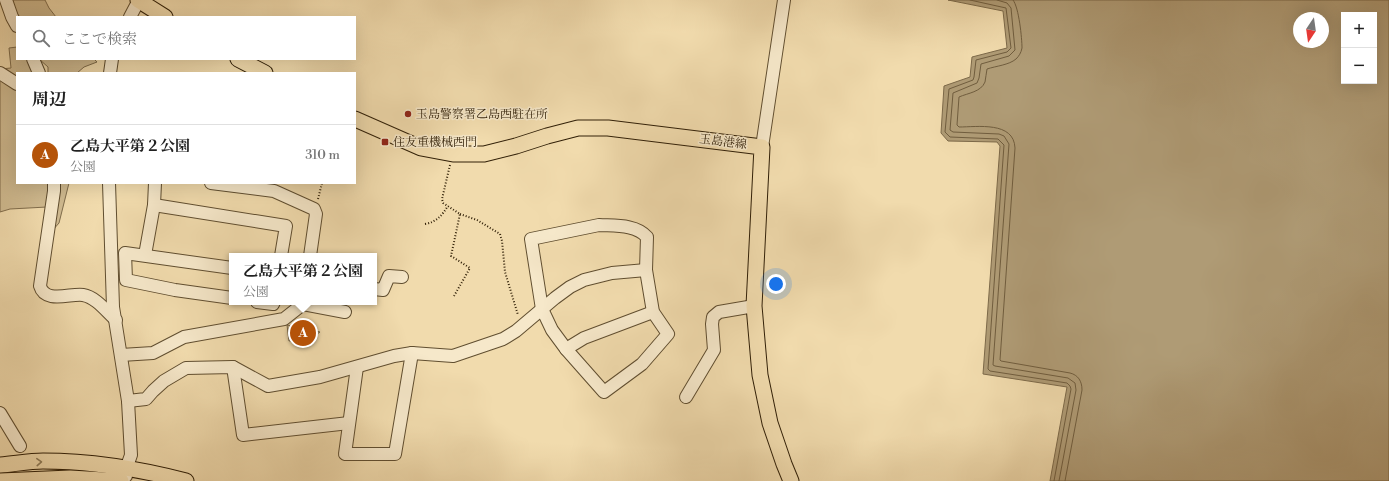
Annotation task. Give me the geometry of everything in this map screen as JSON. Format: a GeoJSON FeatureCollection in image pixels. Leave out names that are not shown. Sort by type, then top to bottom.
{"type":"FeatureCollection","features":[{"type":"Feature","properties":{"kind":"main road"},"geometry":{"type":"LineString","coordinates":[[139,0],[163,16]]}},
{"type":"Feature","properties":{"kind":"main road"},"geometry":{"type":"LineString","coordinates":[[240,60],[263,72]]}},
{"type":"Feature","properties":{"kind":"main road","name":"玉島港線"},"geometry":{"type":"LineString","coordinates":[[356,119],[421,148],[453,154],[484,154],[578,128],[608,128],[762,147],[754,306],[761,382],[770,423],[791,481]]}},
{"type":"Feature","properties":{"kind":"main road"},"geometry":{"type":"LineString","coordinates":[[0,465],[43,461],[86,463],[124,477]]}},
{"type":"Feature","properties":{"kind":"main road"},"geometry":{"type":"LineString","coordinates":[[0,481],[162,475],[186,481]]}},
{"type":"Feature","properties":{"kind":"street"},"geometry":{"type":"LineString","coordinates":[[6,0],[12,17],[11,24]]}},
{"type":"Feature","properties":{"kind":"street"},"geometry":{"type":"LineString","coordinates":[[131,16],[139,0]]}},
{"type":"Feature","properties":{"kind":"street"},"geometry":{"type":"LineString","coordinates":[[762,147],[784,0]]}},
{"type":"Feature","properties":{"kind":"street"},"geometry":{"type":"LineString","coordinates":[[33,60],[39,72]]}},
{"type":"Feature","properties":{"kind":"street"},"geometry":{"type":"LineString","coordinates":[[110,72],[112,60]]}},
{"type":"Feature","properties":{"kind":"street"},"geometry":{"type":"LineString","coordinates":[[0,73],[16,83]]}},
{"type":"Feature","properties":{"kind":"street"},"geometry":{"type":"LineString","coordinates":[[54,184],[40,286],[47,294],[58,298],[83,295],[91,298],[102,306],[116,320]]}},
{"type":"Feature","properties":{"kind":"street"},"geometry":{"type":"LineString","coordinates":[[109,184],[113,307],[128,401],[131,455],[124,477]]}},
{"type":"Feature","properties":{"kind":"street"},"geometry":{"type":"LineString","coordinates":[[145,255],[154,205],[156,184]]}},
{"type":"Feature","properties":{"kind":"street"},"geometry":{"type":"LineString","coordinates":[[220,184],[274,191],[314,209],[316,214],[310,253]]}},
{"type":"Feature","properties":{"kind":"street"},"geometry":{"type":"LineString","coordinates":[[154,205],[286,226],[282,253]]}},
{"type":"Feature","properties":{"kind":"street"},"geometry":{"type":"LineString","coordinates":[[599,225],[632,228],[642,232],[647,237],[646,270],[654,312],[668,334],[642,364],[604,392],[566,349],[552,330],[542,309],[531,239],[599,225]]}},
{"type":"Feature","properties":{"kind":"street"},"geometry":{"type":"LineString","coordinates":[[229,268],[125,253],[126,280],[175,290],[229,298]]}},
{"type":"Feature","properties":{"kind":"street"},"geometry":{"type":"LineString","coordinates":[[128,401],[146,399],[153,390],[164,381],[186,368],[234,367],[268,386],[320,377],[394,356],[412,353],[453,356],[503,339],[520,328],[570,287],[584,280],[612,272],[646,270]]}},
{"type":"Feature","properties":{"kind":"street"},"geometry":{"type":"LineString","coordinates":[[377,289],[383,290],[389,276],[402,277]]}},
{"type":"Feature","properties":{"kind":"street"},"geometry":{"type":"LineString","coordinates":[[121,354],[153,353],[184,337],[284,319],[301,305]]}},
{"type":"Feature","properties":{"kind":"street"},"geometry":{"type":"LineString","coordinates":[[312,305],[345,312]]}},
{"type":"Feature","properties":{"kind":"street"},"geometry":{"type":"LineString","coordinates":[[686,397],[714,350],[712,324],[713,317],[719,312],[754,306]]}},
{"type":"Feature","properties":{"kind":"street"},"geometry":{"type":"LineString","coordinates":[[566,349],[584,338],[654,312]]}},
{"type":"Feature","properties":{"kind":"street"},"geometry":{"type":"LineString","coordinates":[[357,367],[345,454],[395,454],[412,353]]}},
{"type":"Feature","properties":{"kind":"street"},"geometry":{"type":"LineString","coordinates":[[234,367],[243,435],[349,422]]}},
{"type":"Feature","properties":{"kind":"street"},"geometry":{"type":"LineString","coordinates":[[0,413],[20,446]]}},
{"type":"Feature","properties":{"kind":"path"},"geometry":{"type":"LineString","coordinates":[[453,154],[442,199],[444,203],[460,214],[477,220],[498,232],[501,236],[505,272],[515,303],[520,328]]}},
{"type":"Feature","properties":{"kind":"path"},"geometry":{"type":"LineString","coordinates":[[314,209],[322,184]]}},
{"type":"Feature","properties":{"kind":"path"},"geometry":{"type":"LineString","coordinates":[[425,224],[435,221],[441,217],[448,206]]}},
{"type":"Feature","properties":{"kind":"path"},"geometry":{"type":"LineString","coordinates":[[454,296],[470,268],[451,256],[460,214]]}},
{"type":"Feature","properties":{"kind":"shaded area"},"geometry":{"type":"Polygon","coordinates":[[[10,0],[45,0],[55,16],[17,16],[10,0]]]}},
{"type":"Feature","properties":{"kind":"shaded area"},"geometry":{"type":"Polygon","coordinates":[[[16,47],[16,60],[29,60],[33,72],[16,72],[16,80],[0,69],[11,68],[9,48],[16,47]]]}},
{"type":"Feature","properties":{"kind":"shaded area"},"geometry":{"type":"Polygon","coordinates":[[[40,60],[95,60],[97,62],[84,67],[78,72],[48,72],[48,67],[40,60]]]}},
{"type":"Feature","properties":{"kind":"shaded area"},"geometry":{"type":"Polygon","coordinates":[[[0,77],[16,87],[16,184],[50,184],[47,207],[10,209],[0,212],[0,77]]]}},
{"type":"Feature","properties":{"kind":"shaded area"},"geometry":{"type":"Polygon","coordinates":[[[57,184],[69,184],[59,223],[52,231],[57,184]]]}},
{"type":"Feature","properties":{"kind":"shaded area"},"geometry":{"type":"Polygon","coordinates":[[[287,325],[320,332],[309,338],[289,341],[287,325]]]}},
{"type":"Feature","properties":{"kind":"water"},"geometry":{"type":"Polygon","coordinates":[[[948,0],[1389,0],[1389,481],[1050,481],[1067,387],[983,374],[1000,146],[997,142],[948,141],[941,133],[944,86],[970,77],[972,57],[1007,48],[1003,11],[948,0]]]}},
{"type":"Feature","properties":{"kind":"place","name":"玉島警察署乙島西駐在所"},"geometry":{"type":"Point","coordinates":[408,114]}},
{"type":"Feature","properties":{"kind":"place","name":"住友重機械西門"},"geometry":{"type":"Point","coordinates":[385,142]}},
{"type":"Feature","properties":{"kind":"place","name":"乙島大平第２公園"},"geometry":{"type":"Point","coordinates":[303,333]}}]}
